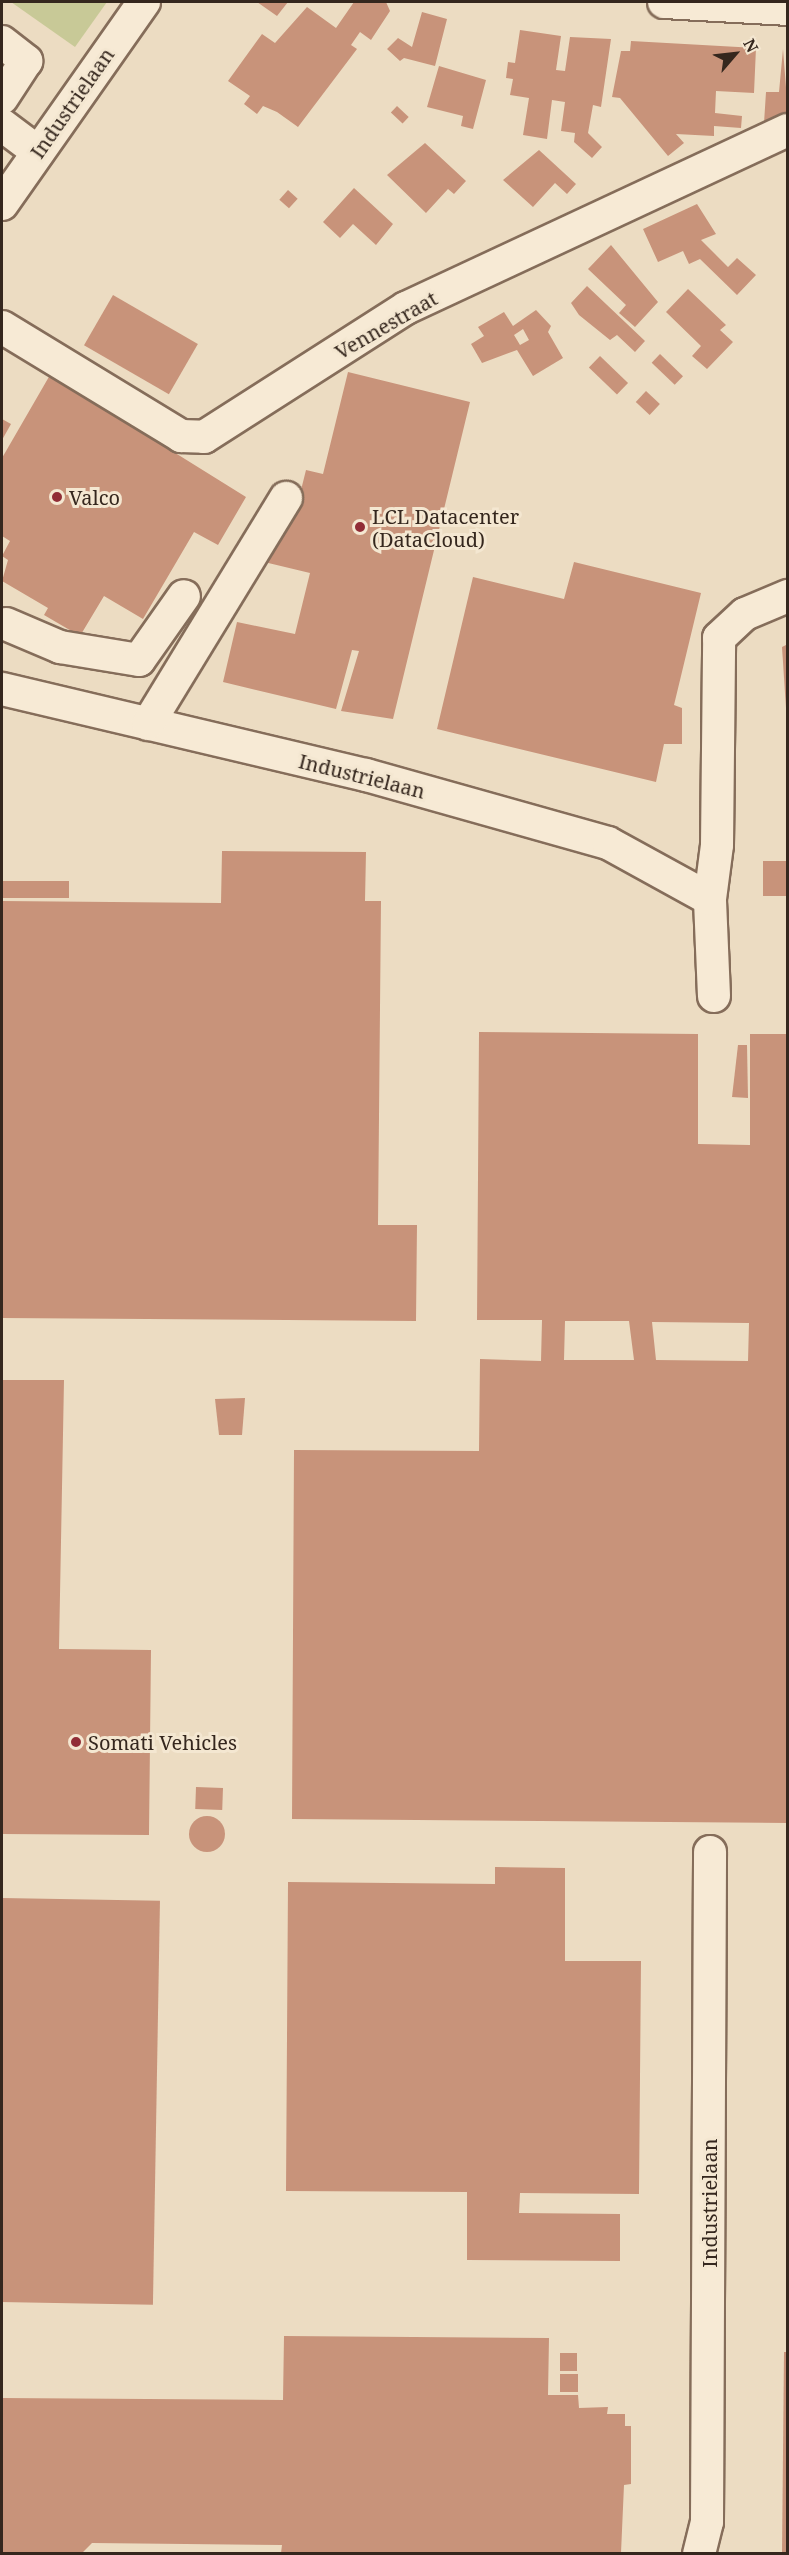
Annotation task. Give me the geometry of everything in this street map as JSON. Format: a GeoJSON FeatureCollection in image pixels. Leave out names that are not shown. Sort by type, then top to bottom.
{"type":"FeatureCollection","features":[{"type":"Feature","properties":{"kind":"street","name":"Industrielaan"},"geometry":{"type":"LineString","coordinates":[[2,204],[144,2]]}},
{"type":"Feature","properties":{"kind":"street"},"geometry":{"type":"LineString","coordinates":[[664,2],[788,9]]}},
{"type":"Feature","properties":{"kind":"street"},"geometry":{"type":"LineString","coordinates":[[2,42],[26,61],[2,98]]}},
{"type":"Feature","properties":{"kind":"street"},"geometry":{"type":"LineString","coordinates":[[2,125],[38,152]]}},
{"type":"Feature","properties":{"kind":"street","name":"Vennestraat"},"geometry":{"type":"LineString","coordinates":[[2,327],[181,436],[204,437],[406,308],[788,130]]}},
{"type":"Feature","properties":{"kind":"street"},"geometry":{"type":"LineString","coordinates":[[148,724],[286,498]]}},
{"type":"Feature","properties":{"kind":"street"},"geometry":{"type":"LineString","coordinates":[[3,626],[60,647],[139,660],[184,596]]}},
{"type":"Feature","properties":{"kind":"street"},"geometry":{"type":"LineString","coordinates":[[714,996],[710,899],[717,844],[719,638],[745,614],[788,596]]}},
{"type":"Feature","properties":{"kind":"street","name":"Industrielaan"},"geometry":{"type":"LineString","coordinates":[[2,689],[366,775],[608,843],[710,899]]}},
{"type":"Feature","properties":{"kind":"street","name":"Industrielaan"},"geometry":{"type":"LineString","coordinates":[[699,2553],[707,2522],[710,1852]]}},
{"type":"Feature","properties":{"kind":"green space"},"geometry":{"type":"Polygon","coordinates":[[[11,2],[107,2],[75,47],[11,2]]]}},
{"type":"Feature","properties":{"kind":"building"},"geometry":{"type":"Polygon","coordinates":[[[257,2],[288,2],[277,16],[257,2]]]}},
{"type":"Feature","properties":{"kind":"building"},"geometry":{"type":"Polygon","coordinates":[[[354,2],[386,2],[390,11],[371,40],[360,32],[351,45],[357,49],[298,127],[277,112],[263,106],[257,114],[244,104],[250,96],[228,81],[262,34],[275,43],[307,7],[336,28],[354,2]]]}},
{"type":"Feature","properties":{"kind":"building"},"geometry":{"type":"Polygon","coordinates":[[[422,12],[447,19],[435,66],[404,58],[400,61],[387,49],[398,38],[412,47],[422,12]]]}},
{"type":"Feature","properties":{"kind":"building"},"geometry":{"type":"Polygon","coordinates":[[[520,30],[561,36],[556,70],[565,71],[570,37],[611,39],[601,107],[593,105],[588,133],[602,147],[592,158],[574,142],[575,133],[561,131],[565,102],[552,100],[547,139],[523,135],[529,98],[510,95],[513,79],[506,78],[508,62],[515,63],[520,30]]]}},
{"type":"Feature","properties":{"kind":"building"},"geometry":{"type":"Polygon","coordinates":[[[631,41],[756,48],[754,93],[716,91],[715,113],[742,116],[741,128],[714,126],[714,136],[676,134],[684,143],[668,156],[620,98],[612,97],[621,51],[630,51],[631,41]]]}},
{"type":"Feature","properties":{"kind":"building"},"geometry":{"type":"Polygon","coordinates":[[[783,49],[788,113],[764,123],[766,92],[779,92],[783,49]]]}},
{"type":"Feature","properties":{"kind":"building"},"geometry":{"type":"Polygon","coordinates":[[[439,66],[486,80],[473,129],[461,126],[463,116],[427,107],[439,66]]]}},
{"type":"Feature","properties":{"kind":"building"},"geometry":{"type":"Polygon","coordinates":[[[397,106],[409,117],[403,123],[391,113],[397,106]]]}},
{"type":"Feature","properties":{"kind":"building"},"geometry":{"type":"Polygon","coordinates":[[[425,143],[466,181],[454,194],[448,189],[426,213],[387,175],[425,143]]]}},
{"type":"Feature","properties":{"kind":"building"},"geometry":{"type":"Polygon","coordinates":[[[539,150],[576,184],[567,194],[555,183],[533,207],[503,180],[539,150]]]}},
{"type":"Feature","properties":{"kind":"building"},"geometry":{"type":"Polygon","coordinates":[[[354,188],[393,224],[376,245],[353,224],[340,238],[323,222],[354,188]]]}},
{"type":"Feature","properties":{"kind":"building"},"geometry":{"type":"Polygon","coordinates":[[[288,190],[298,199],[289,208],[279,200],[288,190]]]}},
{"type":"Feature","properties":{"kind":"building"},"geometry":{"type":"Polygon","coordinates":[[[697,204],[716,234],[701,240],[728,267],[737,258],[756,275],[737,295],[700,259],[689,264],[683,251],[658,262],[643,229],[697,204]]]}},
{"type":"Feature","properties":{"kind":"building"},"geometry":{"type":"Polygon","coordinates":[[[611,245],[658,302],[635,327],[619,313],[626,305],[588,269],[611,245]]]}},
{"type":"Feature","properties":{"kind":"building"},"geometry":{"type":"Polygon","coordinates":[[[587,286],[645,341],[635,352],[617,335],[610,340],[579,315],[571,303],[587,286]]]}},
{"type":"Feature","properties":{"kind":"building"},"geometry":{"type":"Polygon","coordinates":[[[688,289],[726,325],[720,330],[733,342],[707,369],[692,356],[701,346],[666,312],[688,289]]]}},
{"type":"Feature","properties":{"kind":"building"},"geometry":{"type":"Polygon","coordinates":[[[113,295],[198,344],[169,394],[84,345],[113,295]]]}},
{"type":"Feature","properties":{"kind":"building"},"geometry":{"type":"Polygon","coordinates":[[[536,310],[551,326],[548,332],[563,358],[533,376],[517,350],[482,363],[471,344],[484,336],[478,327],[504,312],[513,326],[536,310]],[[523,329],[514,335],[520,345],[529,340],[523,329]]]}},
{"type":"Feature","properties":{"kind":"building"},"geometry":{"type":"Polygon","coordinates":[[[660,354],[683,376],[675,385],[652,363],[660,354]]]}},
{"type":"Feature","properties":{"kind":"building"},"geometry":{"type":"Polygon","coordinates":[[[600,356],[628,383],[617,395],[589,368],[600,356]]]}},
{"type":"Feature","properties":{"kind":"building","name":"LCL Datacenter (DataCloud)"},"geometry":{"type":"Polygon","coordinates":[[[348,372],[470,402],[393,719],[341,711],[359,651],[352,650],[336,709],[223,682],[237,622],[295,634],[310,573],[260,561],[300,494],[306,470],[323,474],[348,372]]]}},
{"type":"Feature","properties":{"kind":"building"},"geometry":{"type":"Polygon","coordinates":[[[50,375],[246,497],[218,545],[194,532],[143,619],[104,596],[80,636],[44,615],[48,608],[2,581],[8,560],[2,556],[10,541],[2,536],[2,458],[50,375]]]}},
{"type":"Feature","properties":{"kind":"building"},"geometry":{"type":"Polygon","coordinates":[[[646,391],[660,404],[650,415],[636,402],[646,391]]]}},
{"type":"Feature","properties":{"kind":"building"},"geometry":{"type":"Polygon","coordinates":[[[2,419],[11,424],[2,440],[2,419]]]}},
{"type":"Feature","properties":{"kind":"building"},"geometry":{"type":"Polygon","coordinates":[[[574,562],[701,593],[674,705],[682,708],[682,744],[664,744],[656,782],[437,729],[473,577],[564,599],[574,562]]]}},
{"type":"Feature","properties":{"kind":"building"},"geometry":{"type":"Polygon","coordinates":[[[788,644],[788,708],[786,708],[782,647],[788,644]]]}},
{"type":"Feature","properties":{"kind":"building"},"geometry":{"type":"Polygon","coordinates":[[[222,851],[366,852],[365,901],[381,901],[378,1225],[417,1225],[416,1321],[2,1318],[2,901],[221,903],[222,851]]]}},
{"type":"Feature","properties":{"kind":"building"},"geometry":{"type":"Polygon","coordinates":[[[763,861],[788,861],[788,896],[763,896],[763,861]]]}},
{"type":"Feature","properties":{"kind":"building"},"geometry":{"type":"Polygon","coordinates":[[[2,881],[69,881],[69,898],[2,898],[2,881]]]}},
{"type":"Feature","properties":{"kind":"building"},"geometry":{"type":"Polygon","coordinates":[[[479,1032],[698,1034],[698,1144],[750,1145],[750,1034],[788,1034],[788,1823],[292,1819],[294,1450],[479,1451],[480,1359],[541,1361],[542,1320],[477,1320],[479,1032]],[[565,1321],[564,1360],[634,1360],[629,1321],[565,1321]],[[652,1322],[656,1360],[748,1361],[749,1323],[652,1322]]]}},
{"type":"Feature","properties":{"kind":"building"},"geometry":{"type":"Polygon","coordinates":[[[738,1045],[747,1045],[748,1098],[732,1097],[738,1045]]]}},
{"type":"Feature","properties":{"kind":"building","name":"Somati Vehicles"},"geometry":{"type":"Polygon","coordinates":[[[2,1380],[64,1380],[59,1649],[151,1650],[149,1835],[2,1834],[2,1380]]]}},
{"type":"Feature","properties":{"kind":"building"},"geometry":{"type":"Polygon","coordinates":[[[245,1398],[242,1435],[219,1435],[215,1399],[245,1398]]]}},
{"type":"Feature","properties":{"kind":"building"},"geometry":{"type":"Polygon","coordinates":[[[196,1787],[223,1788],[222,1810],[195,1809],[196,1787]]]}},
{"type":"Feature","properties":{"kind":"building"},"geometry":{"type":"Polygon","coordinates":[[[207,1816],[220,1821],[225,1834],[220,1847],[207,1852],[194,1847],[189,1834],[194,1821],[207,1816]]]}},
{"type":"Feature","properties":{"kind":"building"},"geometry":{"type":"Polygon","coordinates":[[[495,1867],[565,1868],[565,1961],[641,1961],[639,2194],[520,2193],[519,2213],[620,2214],[620,2261],[467,2260],[467,2192],[286,2191],[288,1882],[495,1884],[495,1867]]]}},
{"type":"Feature","properties":{"kind":"building"},"geometry":{"type":"Polygon","coordinates":[[[2,1898],[160,1901],[153,2305],[2,2302],[2,1898]]]}},
{"type":"Feature","properties":{"kind":"building"},"geometry":{"type":"Polygon","coordinates":[[[284,2336],[549,2338],[548,2395],[578,2395],[579,2408],[608,2407],[607,2414],[625,2414],[625,2426],[631,2426],[631,2484],[624,2485],[621,2553],[281,2553],[282,2545],[92,2543],[82,2553],[2,2553],[2,2398],[283,2400],[284,2336]]]}},
{"type":"Feature","properties":{"kind":"building"},"geometry":{"type":"Polygon","coordinates":[[[784,2352],[788,2352],[788,2553],[782,2553],[784,2352]]]}},
{"type":"Feature","properties":{"kind":"building"},"geometry":{"type":"Polygon","coordinates":[[[560,2353],[577,2353],[577,2371],[560,2371],[560,2353]]]}},
{"type":"Feature","properties":{"kind":"building"},"geometry":{"type":"Polygon","coordinates":[[[560,2374],[578,2374],[578,2392],[560,2392],[560,2374]]]}},
{"type":"Feature","properties":{"kind":"place","name":"Valco"},"geometry":{"type":"Point","coordinates":[57,497]}},
{"type":"Feature","properties":{"kind":"place","name":"LCL Datacenter (DataCloud)"},"geometry":{"type":"Point","coordinates":[360,527]}},
{"type":"Feature","properties":{"kind":"place","name":"Somati Vehicles"},"geometry":{"type":"Point","coordinates":[76,1742]}}]}
